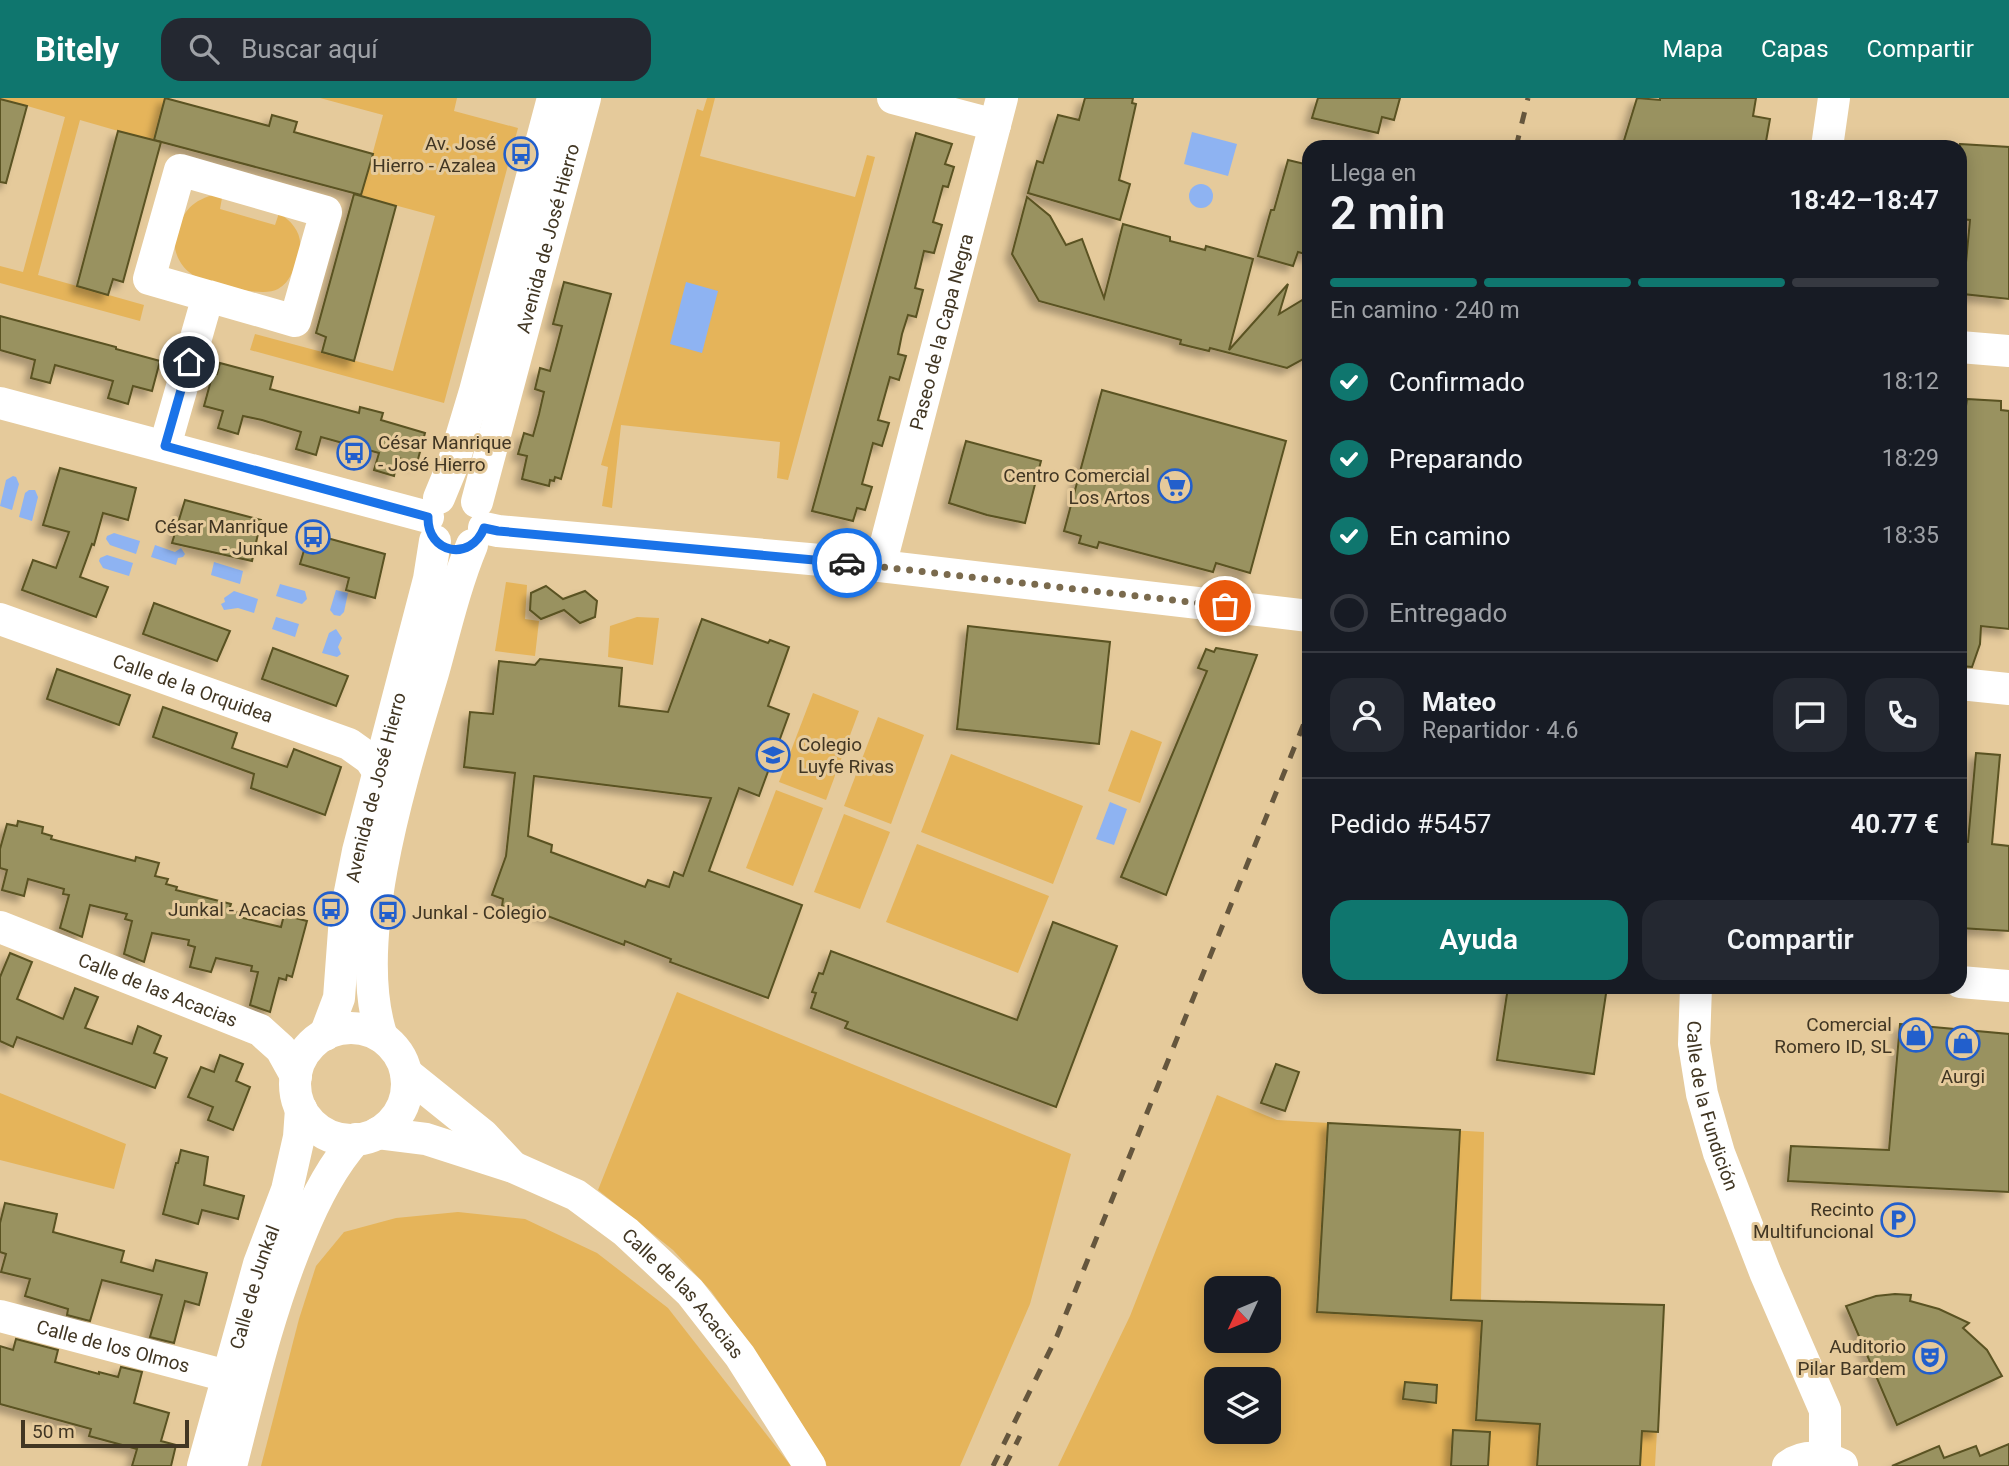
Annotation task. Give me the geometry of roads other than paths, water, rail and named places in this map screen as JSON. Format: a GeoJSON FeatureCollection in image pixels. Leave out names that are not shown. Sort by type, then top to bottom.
{"type":"FeatureCollection","features":[{"type":"Feature","properties":{"kind":"street","name":"Avenida de José Hierro"},"geometry":{"type":"LineString","coordinates":[[325,1035],[339,998],[345,917],[358,851],[429,579],[434,518],[475,391],[553,98]]}},
{"type":"Feature","properties":{"kind":"street","name":"Avenida de José Hierro"},"geometry":{"type":"LineString","coordinates":[[382,1037],[374,1000],[372,965],[374,918],[383,860],[417,726],[478,525],[585,98]]}},
{"type":"Feature","properties":{"kind":"street"},"geometry":{"type":"LineString","coordinates":[[893,98],[998,111]]}},
{"type":"Feature","properties":{"kind":"street"},"geometry":{"type":"LineString","coordinates":[[1828,140],[1834,98]]}},
{"type":"Feature","properties":{"kind":"street","name":"Paseo de la Capa Negra"},"geometry":{"type":"LineString","coordinates":[[880,566],[998,111]]}},
{"type":"Feature","properties":{"kind":"street"},"geometry":{"type":"LineString","coordinates":[[180,170],[326,212],[295,321],[208,296],[149,279],[180,170]]}},
{"type":"Feature","properties":{"kind":"street"},"geometry":{"type":"LineString","coordinates":[[165,446],[208,296]]}},
{"type":"Feature","properties":{"kind":"street"},"geometry":{"type":"LineString","coordinates":[[1967,348],[2009,351]]}},
{"type":"Feature","properties":{"kind":"street"},"geometry":{"type":"LineString","coordinates":[[0,403],[434,518]]}},
{"type":"Feature","properties":{"kind":"street"},"geometry":{"type":"LineString","coordinates":[[434,518],[452,493],[461,493],[478,525],[498,531],[880,566],[1302,615]]}},
{"type":"Feature","properties":{"kind":"street"},"geometry":{"type":"LineString","coordinates":[[434,518],[443,547],[453,550],[478,525]]}},
{"type":"Feature","properties":{"kind":"street","name":"Calle de la Orquidea"},"geometry":{"type":"LineString","coordinates":[[0,619],[349,744],[370,759],[378,771]]}},
{"type":"Feature","properties":{"kind":"street"},"geometry":{"type":"LineString","coordinates":[[1967,685],[2009,689]]}},
{"type":"Feature","properties":{"kind":"street","name":"Calle de las Acacias"},"geometry":{"type":"LineString","coordinates":[[0,926],[260,1031],[281,1049],[296,1076]]}},
{"type":"Feature","properties":{"kind":"street"},"geometry":{"type":"LineString","coordinates":[[1967,983],[2009,986]]}},
{"type":"Feature","properties":{"kind":"street","name":"Calle de la Fundición"},"geometry":{"type":"LineString","coordinates":[[1696,994],[1694,1044],[1702,1094],[1719,1153],[1765,1272],[1825,1410],[1835,1462]]}},
{"type":"Feature","properties":{"kind":"street"},"geometry":{"type":"LineString","coordinates":[[348,1028],[360,1029],[382,1037],[397,1053],[406,1073],[407,1085],[402,1108],[388,1126],[367,1136],[330,1135],[319,1129],[301,1109],[296,1087],[296,1076],[305,1052],[325,1035],[348,1028]]}},
{"type":"Feature","properties":{"kind":"street","name":"Calle de las Acacias"},"geometry":{"type":"LineString","coordinates":[[406,1073],[484,1135],[513,1167]]}},
{"type":"Feature","properties":{"kind":"street","name":"Calle de Junkal"},"geometry":{"type":"LineString","coordinates":[[203,1466],[259,1264],[287,1190],[299,1137],[301,1109]]}},
{"type":"Feature","properties":{"kind":"street","name":"Calle de las Acacias"},"geometry":{"type":"LineString","coordinates":[[367,1136],[426,1139],[513,1167],[576,1195],[626,1232],[690,1292],[740,1356],[810,1466]]}},
{"type":"Feature","properties":{"kind":"street","name":"Calle de Junkal"},"geometry":{"type":"LineString","coordinates":[[231,1466],[266,1331],[285,1272],[312,1207],[342,1155],[367,1136]]}},
{"type":"Feature","properties":{"kind":"street","name":"Calle de los Olmos"},"geometry":{"type":"LineString","coordinates":[[0,1316],[227,1376]]}},
{"type":"Feature","properties":{"kind":"street"},"geometry":{"type":"LineString","coordinates":[[1788,1466],[1808,1458],[1835,1462]]}},
{"type":"Feature","properties":{"kind":"water"},"geometry":{"type":"Polygon","coordinates":[[[1192,132],[1237,144],[1228,176],[1184,164],[1192,132]]]}},
{"type":"Feature","properties":{"kind":"water"},"geometry":{"type":"Polygon","coordinates":[[[1201,184],[1210,187],[1213,196],[1210,205],[1201,208],[1192,205],[1189,196],[1192,187],[1201,184]]]}},
{"type":"Feature","properties":{"kind":"water"},"geometry":{"type":"Polygon","coordinates":[[[686,282],[718,291],[702,353],[670,344],[686,282]]]}},
{"type":"Feature","properties":{"kind":"water"},"geometry":{"type":"Polygon","coordinates":[[[13,476],[19,484],[12,510],[0,506],[6,480],[13,476]]]}},
{"type":"Feature","properties":{"kind":"water"},"geometry":{"type":"Polygon","coordinates":[[[35,490],[38,497],[32,521],[19,517],[25,493],[35,490]]]}},
{"type":"Feature","properties":{"kind":"water"},"geometry":{"type":"Polygon","coordinates":[[[114,533],[140,541],[136,554],[110,545],[107,536],[114,533]]]}},
{"type":"Feature","properties":{"kind":"water"},"geometry":{"type":"Polygon","coordinates":[[[155,545],[175,552],[181,548],[185,554],[178,558],[176,565],[151,557],[155,545]]]}},
{"type":"Feature","properties":{"kind":"water"},"geometry":{"type":"Polygon","coordinates":[[[107,555],[133,563],[129,576],[103,568],[99,561],[107,555]]]}},
{"type":"Feature","properties":{"kind":"water"},"geometry":{"type":"Polygon","coordinates":[[[214,562],[243,571],[240,584],[211,575],[214,562]]]}},
{"type":"Feature","properties":{"kind":"water"},"geometry":{"type":"Polygon","coordinates":[[[280,584],[305,591],[307,599],[302,604],[276,596],[280,584]]]}},
{"type":"Feature","properties":{"kind":"water"},"geometry":{"type":"Polygon","coordinates":[[[336,590],[348,593],[344,612],[340,616],[334,615],[330,610],[336,590]]]}},
{"type":"Feature","properties":{"kind":"water"},"geometry":{"type":"Polygon","coordinates":[[[234,591],[258,599],[254,613],[238,608],[224,610],[221,604],[225,602],[224,598],[234,591]]]}},
{"type":"Feature","properties":{"kind":"water"},"geometry":{"type":"Polygon","coordinates":[[[276,617],[299,624],[295,637],[272,629],[276,617]]]}},
{"type":"Feature","properties":{"kind":"water"},"geometry":{"type":"Polygon","coordinates":[[[336,629],[342,638],[338,647],[341,654],[337,657],[322,653],[329,633],[336,629]]]}},
{"type":"Feature","properties":{"kind":"water"},"geometry":{"type":"Polygon","coordinates":[[[1110,802],[1127,809],[1114,845],[1096,839],[1110,802]]]}},
{"type":"Feature","properties":{"kind":"railway"},"geometry":{"type":"LineString","coordinates":[[1518,140],[1528,98]]}},
{"type":"Feature","properties":{"kind":"railway"},"geometry":{"type":"LineString","coordinates":[[993,1466],[1057,1336],[1302,728]]}},
{"type":"Feature","properties":{"kind":"railway"},"geometry":{"type":"LineString","coordinates":[[1005,1466],[1020,1436]]}},
{"type":"Feature","properties":{"kind":"place","name":"Av. José Hierro - Azalea"},"geometry":{"type":"Point","coordinates":[521,154]}},
{"type":"Feature","properties":{"kind":"place","name":"César Manrique - José Hierro"},"geometry":{"type":"Point","coordinates":[354,453]}},
{"type":"Feature","properties":{"kind":"place","name":"Centro Comercial Los Artos"},"geometry":{"type":"Point","coordinates":[1175,486]}},
{"type":"Feature","properties":{"kind":"place","name":"César Manrique - Junkal"},"geometry":{"type":"Point","coordinates":[313,537]}},
{"type":"Feature","properties":{"kind":"place","name":"Colegio Luyfe Rivas"},"geometry":{"type":"Point","coordinates":[773,755]}},
{"type":"Feature","properties":{"kind":"place","name":"Junkal - Acacias"},"geometry":{"type":"Point","coordinates":[331,909]}},
{"type":"Feature","properties":{"kind":"place","name":"Junkal - Colegio"},"geometry":{"type":"Point","coordinates":[388,912]}},
{"type":"Feature","properties":{"kind":"place","name":"Comercial Romero ID, SL"},"geometry":{"type":"Point","coordinates":[1916,1035]}},
{"type":"Feature","properties":{"kind":"place","name":"Aurgi"},"geometry":{"type":"Point","coordinates":[1963,1043]}},
{"type":"Feature","properties":{"kind":"place","name":"Recinto Multifuncional"},"geometry":{"type":"Point","coordinates":[1898,1220]}},
{"type":"Feature","properties":{"kind":"place","name":"Auditorio Pilar Bardem"},"geometry":{"type":"Point","coordinates":[1930,1357]}}]}
